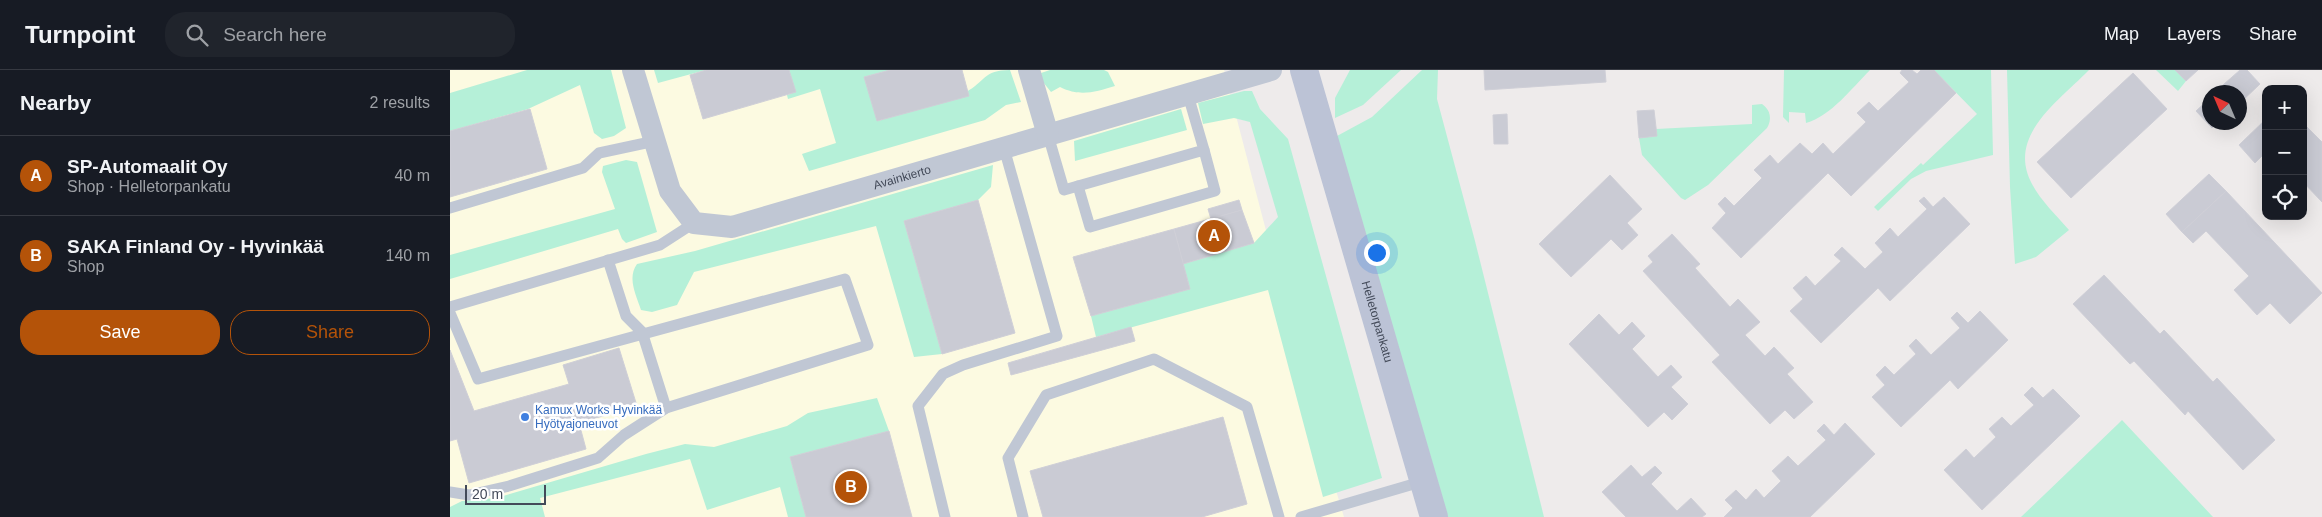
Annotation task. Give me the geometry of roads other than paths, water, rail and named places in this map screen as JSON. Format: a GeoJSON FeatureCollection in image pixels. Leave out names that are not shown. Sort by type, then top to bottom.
{"type":"FeatureCollection","features":[{"type":"Feature","properties":{"kind":"street"},"geometry":{"type":"LineString","coordinates":[[633,70],[670,191],[694,224]]}},
{"type":"Feature","properties":{"kind":"street"},"geometry":{"type":"LineString","coordinates":[[1029,70],[1048,135]]}},
{"type":"Feature","properties":{"kind":"street","name":"Avainkierto"},"geometry":{"type":"LineString","coordinates":[[694,224],[732,227],[1271,70]]}},
{"type":"Feature","properties":{"kind":"street","name":"Helletorpankatu"},"geometry":{"type":"LineString","coordinates":[[1304,70],[1434,517]]}},
{"type":"Feature","properties":{"kind":"lane"},"geometry":{"type":"LineString","coordinates":[[1078,186],[1090,227],[1215,191],[1188,95]]}},
{"type":"Feature","properties":{"kind":"lane"},"geometry":{"type":"LineString","coordinates":[[1048,135],[1064,190],[1204,150]]}},
{"type":"Feature","properties":{"kind":"lane"},"geometry":{"type":"LineString","coordinates":[[450,208],[583,168],[599,153],[655,140]]}},
{"type":"Feature","properties":{"kind":"lane"},"geometry":{"type":"LineString","coordinates":[[945,517],[918,406],[943,374],[964,365],[1057,336],[1004,148]]}},
{"type":"Feature","properties":{"kind":"lane"},"geometry":{"type":"LineString","coordinates":[[450,307],[660,245],[694,224]]}},
{"type":"Feature","properties":{"kind":"lane"},"geometry":{"type":"LineString","coordinates":[[608,260],[626,316],[642,332],[666,408]]}},
{"type":"Feature","properties":{"kind":"lane"},"geometry":{"type":"LineString","coordinates":[[450,313],[478,379],[642,332],[845,279],[868,345],[666,408],[624,435],[598,458],[469,495],[450,492]]}},
{"type":"Feature","properties":{"kind":"lane"},"geometry":{"type":"LineString","coordinates":[[1023,517],[1008,458],[1046,395],[1154,359],[1247,407],[1279,517]]}},
{"type":"Feature","properties":{"kind":"lane"},"geometry":{"type":"LineString","coordinates":[[1300,517],[1424,482]]}},
{"type":"Feature","properties":{"kind":"place","name":"SP-Automaalit Oy"},"geometry":{"type":"Point","coordinates":[1214,236]}},
{"type":"Feature","properties":{"kind":"place","name":"Kamux Works Hyvinkää Hyötyajoneuvot"},"geometry":{"type":"Point","coordinates":[525,417]}},
{"type":"Feature","properties":{"kind":"place","name":"SAKA Finland Oy - Hyvinkää"},"geometry":{"type":"Point","coordinates":[851,487]}}]}
